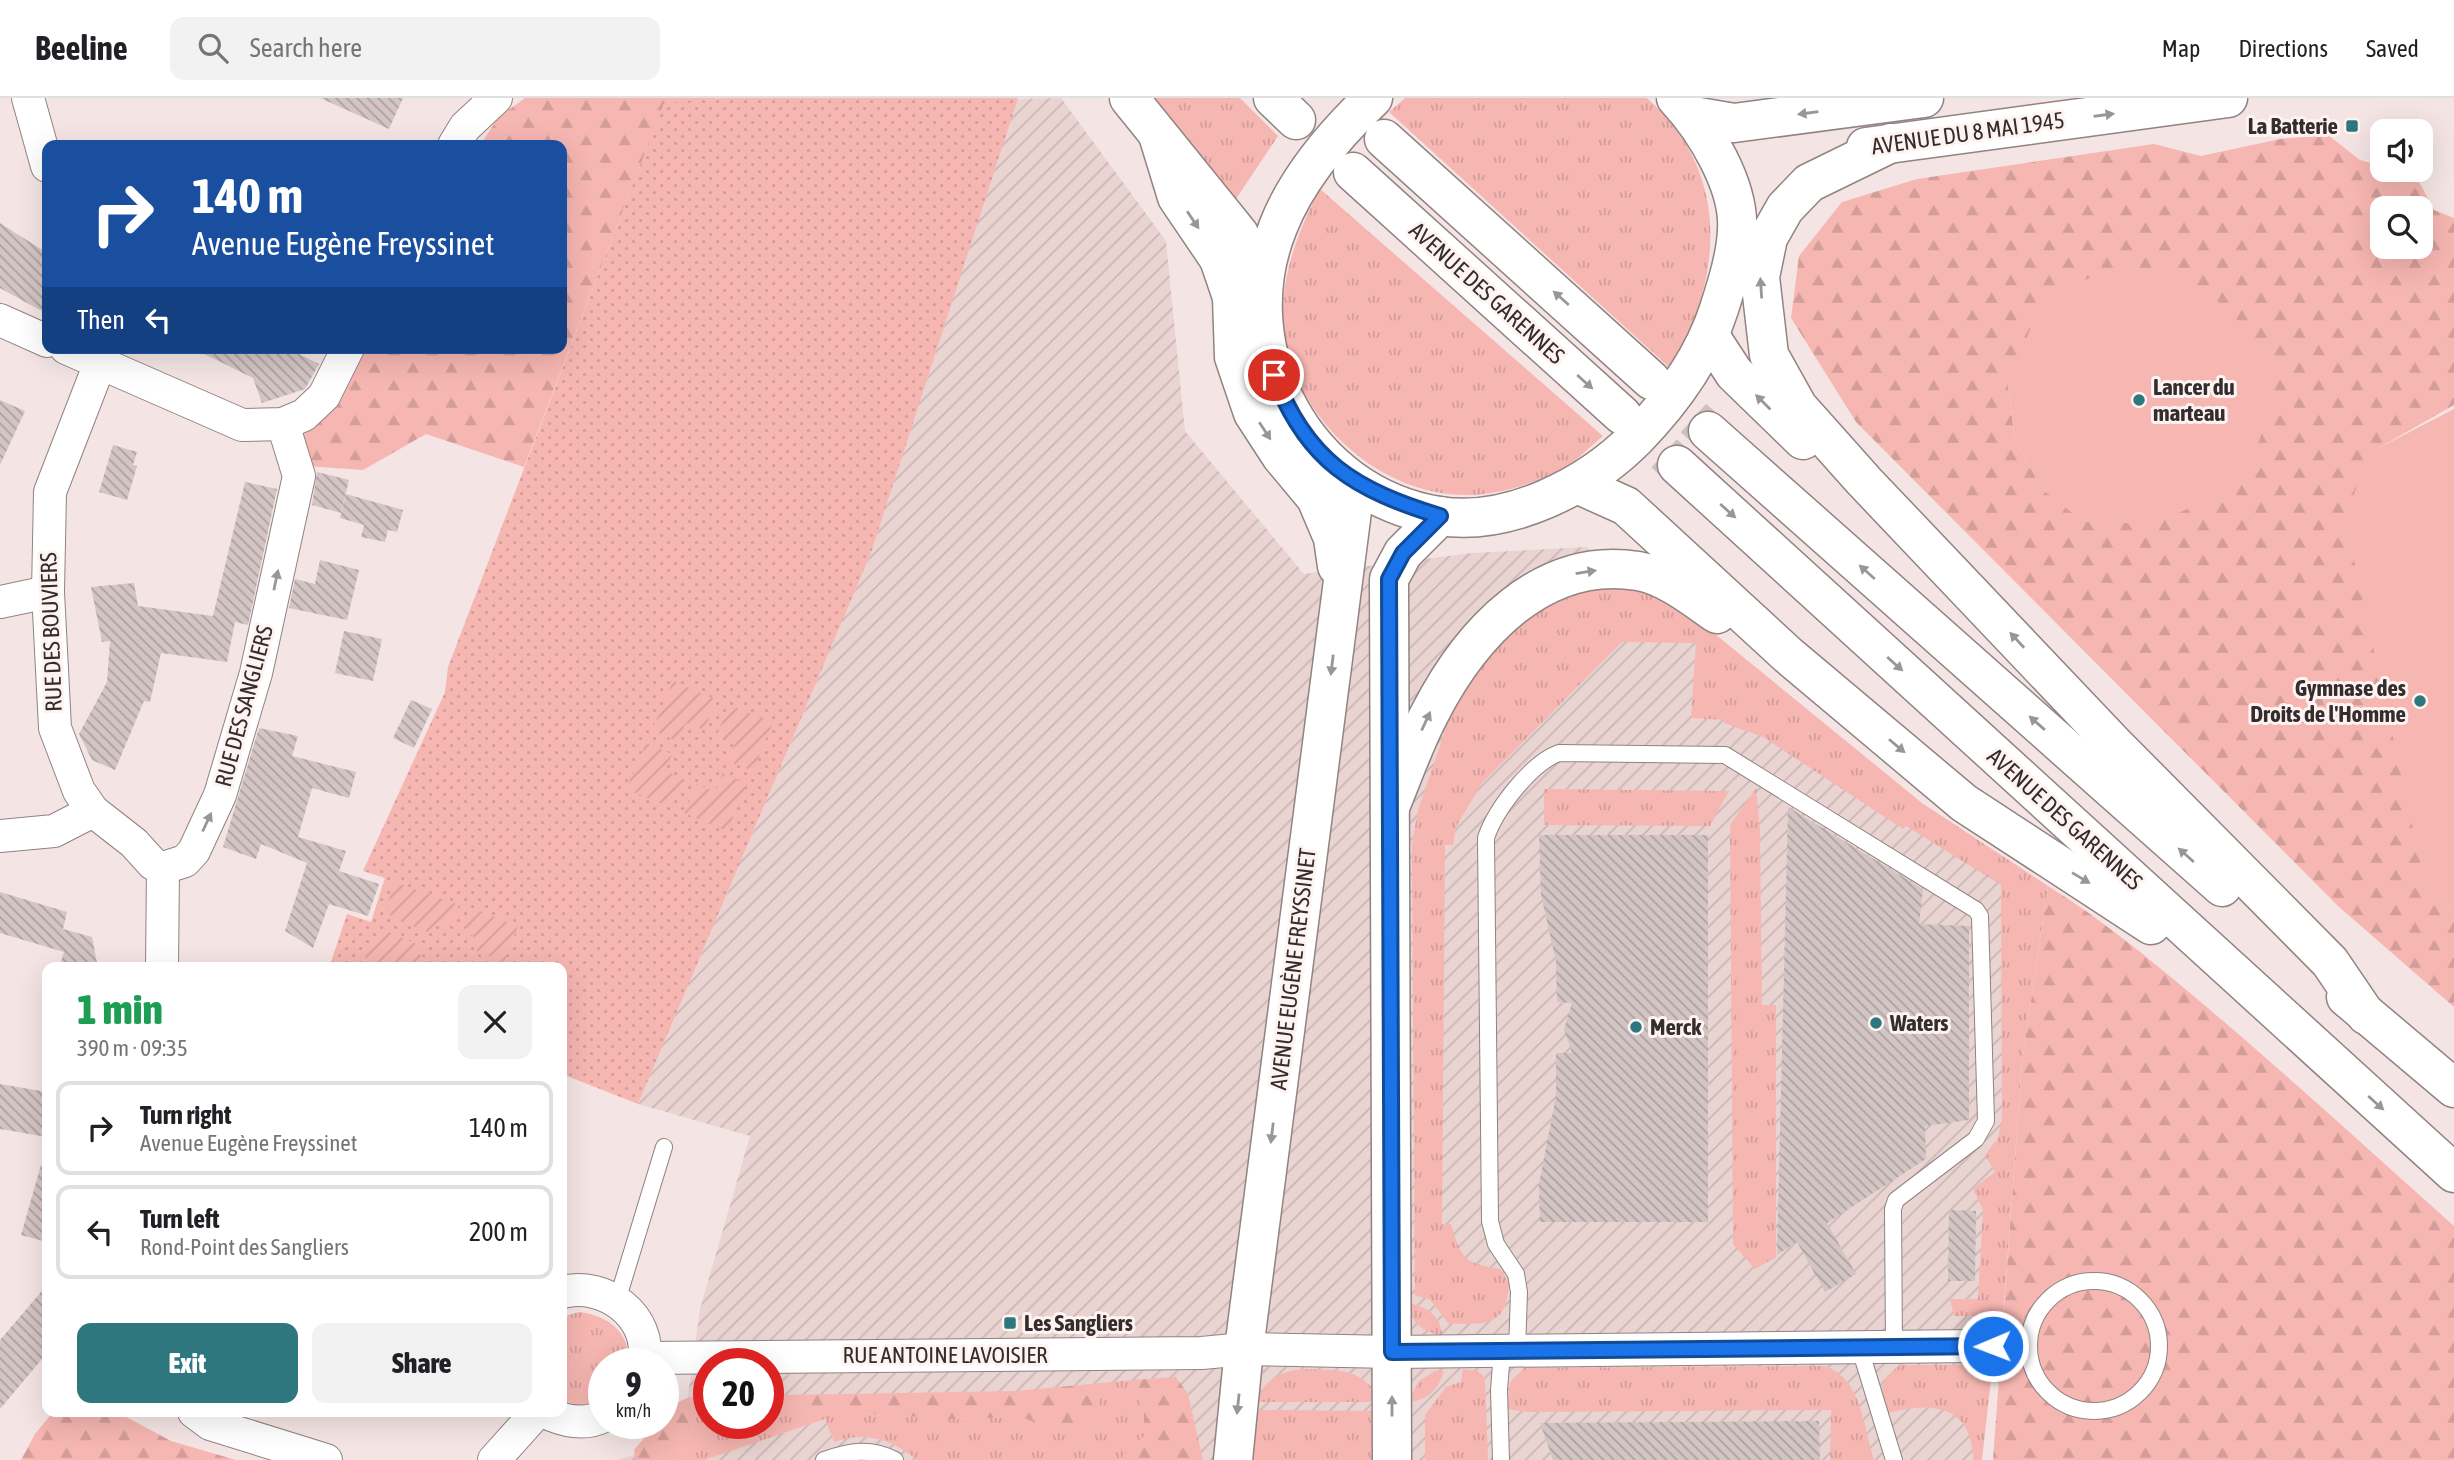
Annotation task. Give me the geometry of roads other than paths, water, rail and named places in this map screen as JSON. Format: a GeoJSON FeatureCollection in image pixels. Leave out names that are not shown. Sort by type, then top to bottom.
{"type":"FeatureCollection","features":[{"type":"Feature","properties":{"kind":"main road"},"geometry":{"type":"LineString","coordinates":[[1129,98],[1239,233],[1263,285]]}},
{"type":"Feature","properties":{"kind":"main road"},"geometry":{"type":"LineString","coordinates":[[1373,98],[1307,171],[1277,227],[1263,285],[1265,351],[1283,400],[1309,443],[1348,478],[1389,501],[1440,516],[1485,515],[1532,504],[1577,484],[1617,457],[1656,417],[1691,370],[1710,336],[1728,278],[1738,229],[1726,170],[1684,107]]}},
{"type":"Feature","properties":{"kind":"main road","name":"AVENUE DU 8 MAI 1945"},"geometry":{"type":"LineString","coordinates":[[1684,107],[1734,123],[1924,98]]}},
{"type":"Feature","properties":{"kind":"main road","name":"AVENUE DU 8 MAI 1945"},"geometry":{"type":"LineString","coordinates":[[1738,229],[1776,181],[1816,153],[2228,98]]}},
{"type":"Feature","properties":{"kind":"main road"},"geometry":{"type":"LineString","coordinates":[[1158,135],[1177,197],[1219,259],[1232,297],[1234,357],[1253,413],[1282,456],[1316,498],[1333,538],[1341,597]]}},
{"type":"Feature","properties":{"kind":"main road","name":"AVENUE DES GARENNES"},"geometry":{"type":"LineString","coordinates":[[1384,139],[1651,380]]}},
{"type":"Feature","properties":{"kind":"main road"},"geometry":{"type":"LineString","coordinates":[[1891,143],[1809,183],[1779,218],[1768,238],[1760,277],[1769,355],[1798,407],[1864,481],[1976,596],[2113,744],[2330,962],[2365,1015]]}},
{"type":"Feature","properties":{"kind":"main road","name":"AVENUE DES GARENNES"},"geometry":{"type":"LineString","coordinates":[[1353,172],[1622,415]]}},
{"type":"Feature","properties":{"kind":"main road"},"geometry":{"type":"LineString","coordinates":[[1710,336],[1734,373],[1783,422],[1976,596]]}},
{"type":"Feature","properties":{"kind":"main road"},"geometry":{"type":"LineString","coordinates":[[1708,431],[2365,1015],[2454,1088]]}},
{"type":"Feature","properties":{"kind":"main road","name":"AVENUE DES GARENNES"},"geometry":{"type":"LineString","coordinates":[[1677,465],[2454,1173]]}},
{"type":"Feature","properties":{"kind":"main road","name":"AVENUE EUGÈNE FREYSSINET"},"geometry":{"type":"LineString","coordinates":[[1233,1460],[1244,1349],[1352,511],[1348,478]]}},
{"type":"Feature","properties":{"kind":"main road"},"geometry":{"type":"LineString","coordinates":[[1577,484],[1626,506],[1788,655],[1964,803],[2011,836],[2134,912],[2326,1057]]}},
{"type":"Feature","properties":{"kind":"main road"},"geometry":{"type":"LineString","coordinates":[[1391,1460],[1389,579],[1403,553],[1440,516]]}},
{"type":"Feature","properties":{"kind":"main road"},"geometry":{"type":"LineString","coordinates":[[1390,807],[1430,712],[1484,632],[1513,605],[1546,583],[1577,572],[1606,569],[1640,571],[1679,589],[1757,643],[1788,655]]}},
{"type":"Feature","properties":{"kind":"street"},"geometry":{"type":"LineString","coordinates":[[28,98],[42,148]]}},
{"type":"Feature","properties":{"kind":"street"},"geometry":{"type":"LineString","coordinates":[[457,140],[465,127],[496,98]]}},
{"type":"Feature","properties":{"kind":"street"},"geometry":{"type":"LineString","coordinates":[[0,320],[42,339]]}},
{"type":"Feature","properties":{"kind":"street"},"geometry":{"type":"LineString","coordinates":[[86,355],[242,425],[283,424],[304,415],[324,396],[345,354]]}},
{"type":"Feature","properties":{"kind":"street","name":"RUE DES BOUVIERS"},"geometry":{"type":"LineString","coordinates":[[86,355],[50,492],[48,592],[55,728],[79,791],[93,811],[134,843],[153,864],[163,868]]}},
{"type":"Feature","properties":{"kind":"street","name":"RUE DES SANGLIERS"},"geometry":{"type":"LineString","coordinates":[[163,868],[186,860],[194,851],[220,795],[256,674],[299,476],[283,424]]}},
{"type":"Feature","properties":{"kind":"street"},"geometry":{"type":"LineString","coordinates":[[0,603],[48,592]]}},
{"type":"Feature","properties":{"kind":"street"},"geometry":{"type":"LineString","coordinates":[[0,836],[54,831],[93,811]]}},
{"type":"Feature","properties":{"kind":"street"},"geometry":{"type":"LineString","coordinates":[[162,962],[163,868]]}},
{"type":"Feature","properties":{"kind":"street"},"geometry":{"type":"LineString","coordinates":[[567,1291],[597,1291],[617,1301],[638,1326],[643,1348]]}},
{"type":"Feature","properties":{"kind":"street","name":"RUE ANTOINE LAVOISIER"},"geometry":{"type":"LineString","coordinates":[[679,1360],[1202,1353],[1244,1349],[1510,1352],[1976,1346]]}},
{"type":"Feature","properties":{"kind":"street"},"geometry":{"type":"LineString","coordinates":[[201,1417],[210,1424],[326,1460]]}},
{"type":"Feature","properties":{"kind":"street"},"geometry":{"type":"LineString","coordinates":[[494,1460],[533,1417]]}},
{"type":"Feature","properties":{"kind":"street"},"geometry":{"type":"LineString","coordinates":[[554,1417],[578,1422],[588,1420]]}},
{"type":"Feature","properties":{"kind":"lane"},"geometry":{"type":"LineString","coordinates":[[1501,1460],[1499,1390],[1510,1352],[1519,1292],[1516,1273],[1496,1244],[1490,1221],[1486,838],[1499,810],[1537,767],[1559,753],[1725,755],[1976,910],[1980,916],[1986,1121],[1983,1131],[1976,1139],[1896,1200],[1893,1209],[1894,1348]]}},
{"type":"Feature","properties":{"kind":"lane"},"geometry":{"type":"LineString","coordinates":[[617,1301],[664,1147]]}},
{"type":"Feature","properties":{"kind":"lane"},"geometry":{"type":"LineString","coordinates":[[2094,1281],[2111,1283],[2140,1300],[2157,1329],[2159,1346],[2150,1378],[2140,1391],[2111,1408],[2094,1411],[2069,1405],[2048,1392],[2038,1378],[2029,1346],[2038,1313],[2048,1300],[2062,1289],[2094,1281]]}},
{"type":"Feature","properties":{"kind":"lane"},"geometry":{"type":"LineString","coordinates":[[1976,1346],[2029,1346]]}},
{"type":"Feature","properties":{"kind":"lane"},"geometry":{"type":"LineString","coordinates":[[1860,1349],[1894,1460]]}},
{"type":"Feature","properties":{"kind":"lane"},"geometry":{"type":"LineString","coordinates":[[824,1460],[862,1450],[882,1453],[895,1460]]}},
{"type":"Feature","properties":{"kind":"tunnel"},"geometry":{"type":"LineString","coordinates":[[1651,380],[1708,431]]}},
{"type":"Feature","properties":{"kind":"tunnel"},"geometry":{"type":"LineString","coordinates":[[1622,415],[1677,465]]}},
{"type":"Feature","properties":{"kind":"place","name":"La Batterie"},"geometry":{"type":"Point","coordinates":[2352,126]}},
{"type":"Feature","properties":{"kind":"place","name":"Lancer du marteau"},"geometry":{"type":"Point","coordinates":[2139,400]}},
{"type":"Feature","properties":{"kind":"place","name":"Gymnase des Droits de l'Homme"},"geometry":{"type":"Point","coordinates":[2420,701]}},
{"type":"Feature","properties":{"kind":"place","name":"Waters"},"geometry":{"type":"Point","coordinates":[1876,1023]}},
{"type":"Feature","properties":{"kind":"place","name":"Merck"},"geometry":{"type":"Point","coordinates":[1636,1027]}},
{"type":"Feature","properties":{"kind":"place","name":"Les Sangliers"},"geometry":{"type":"Point","coordinates":[1010,1323]}}]}
